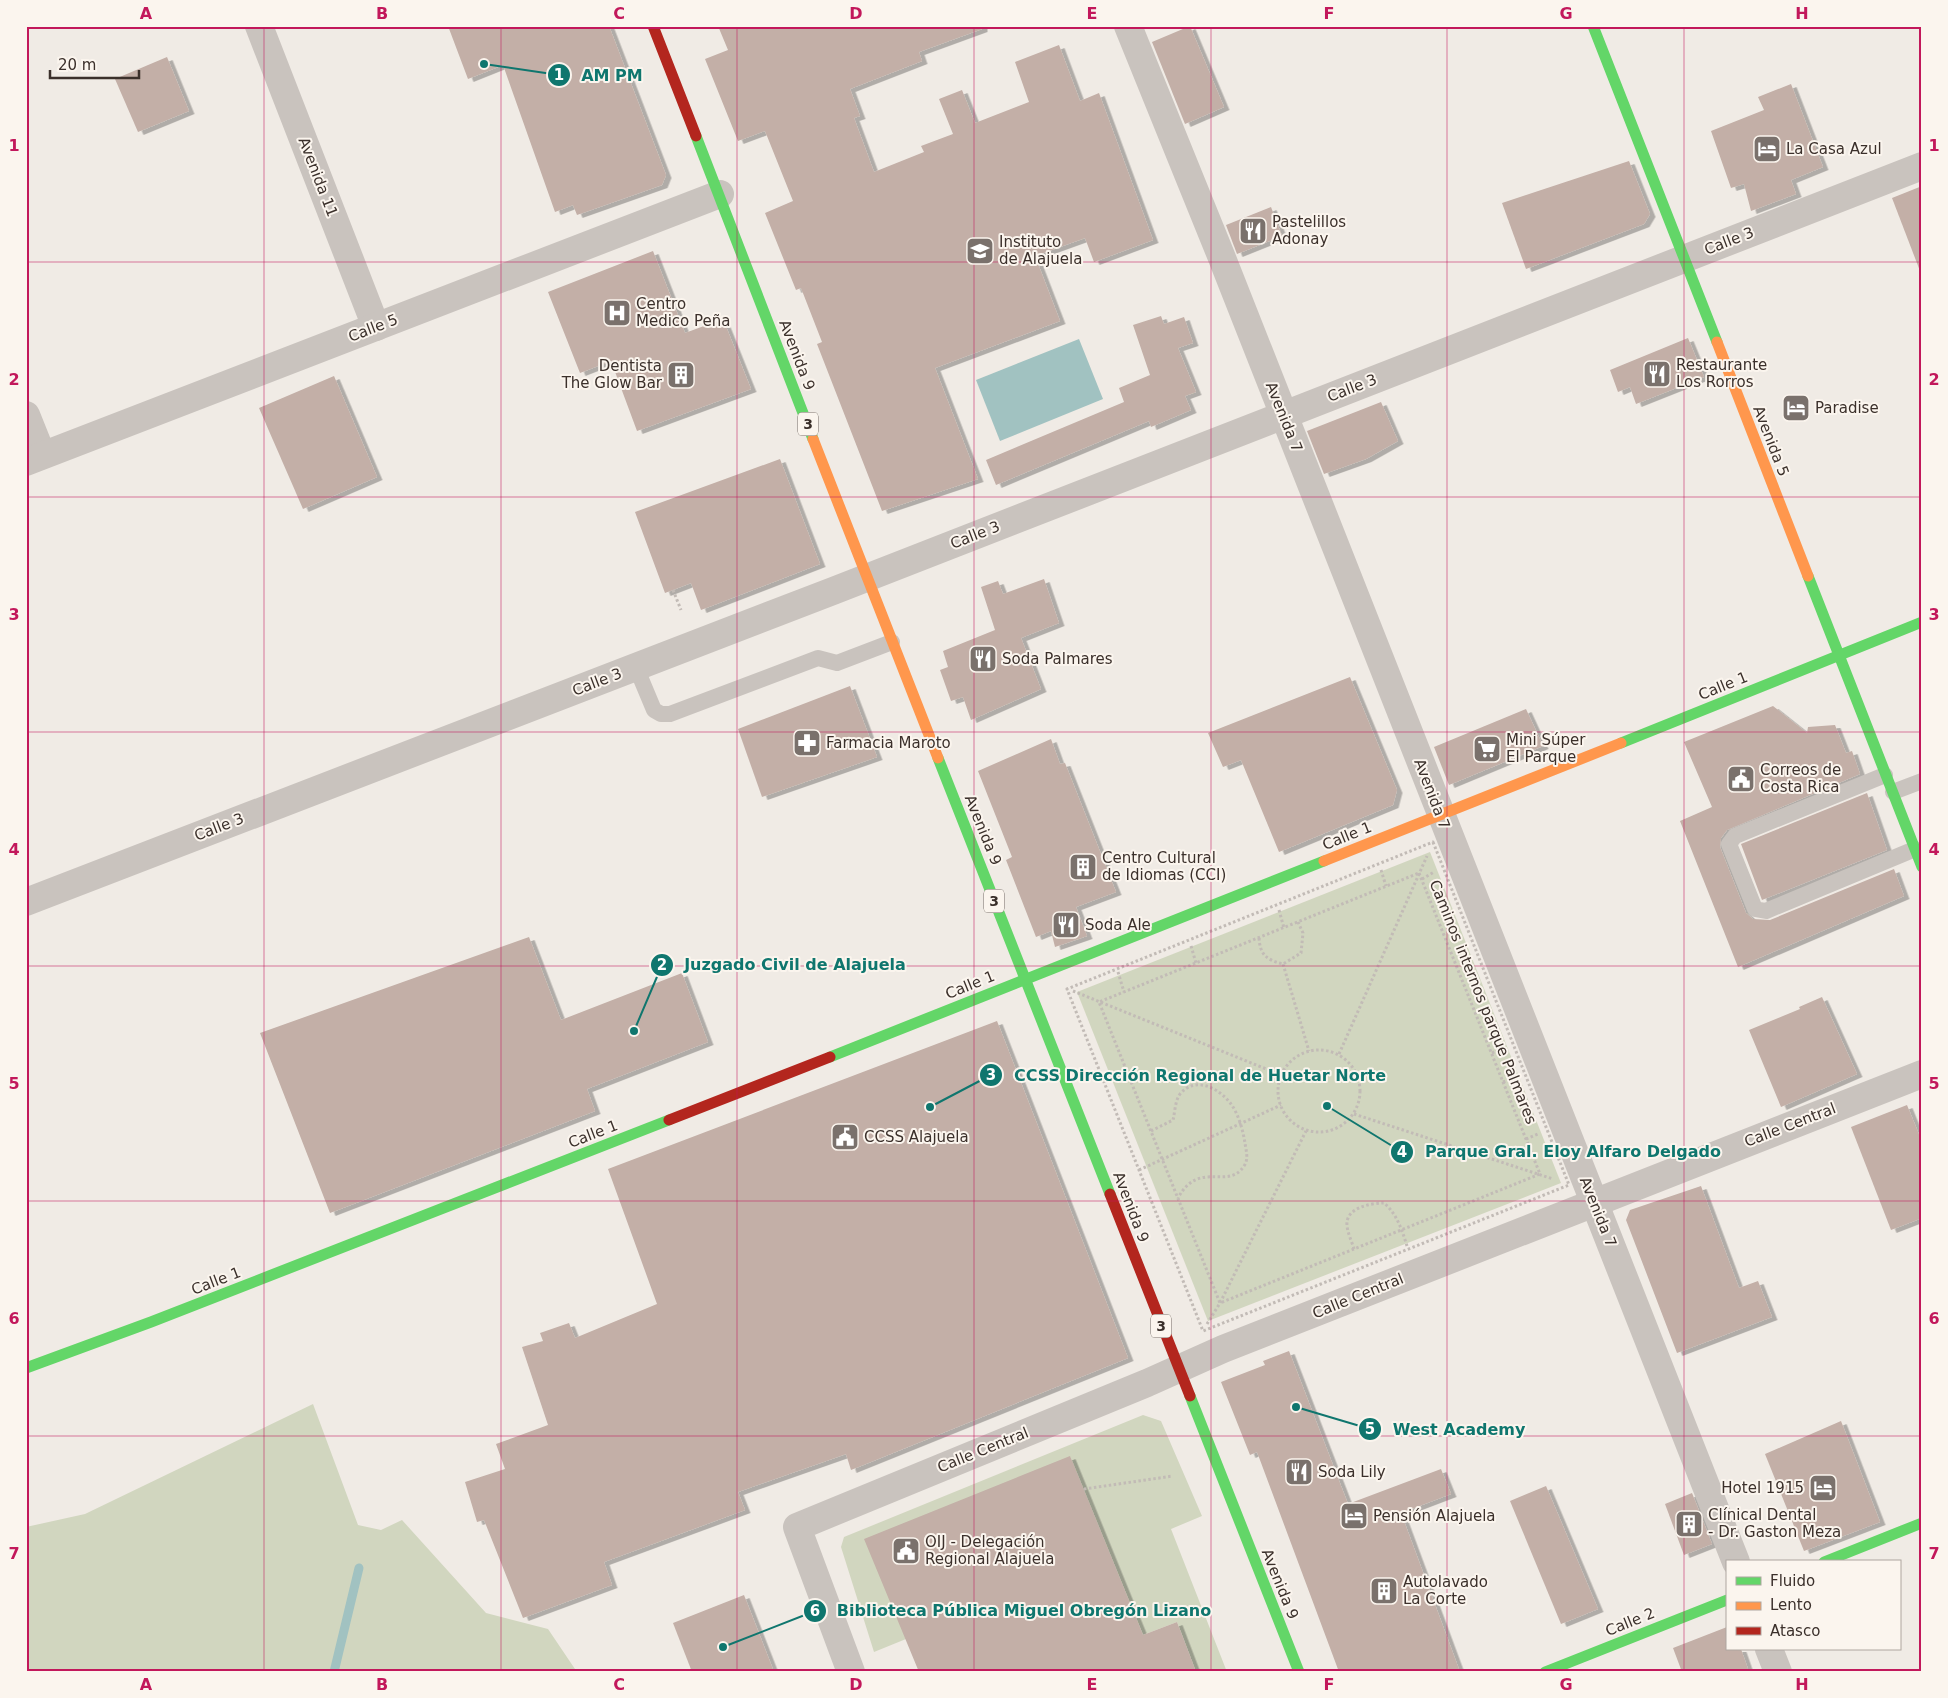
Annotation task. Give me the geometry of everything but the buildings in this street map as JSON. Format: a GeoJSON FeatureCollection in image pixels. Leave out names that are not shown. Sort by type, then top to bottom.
{"type":"FeatureCollection","features":[{"type":"Feature","properties":{"kind":"street","name":"Avenida 11"},"geometry":{"type":"LineString","coordinates":[[260,26],[376,327]]}},
{"type":"Feature","properties":{"kind":"street","name":"Avenida 9"},"geometry":{"type":"LineString","coordinates":[[654,26],[892,642],[1299,1672]]}},
{"type":"Feature","properties":{"kind":"street","name":"Avenida 5"},"geometry":{"type":"LineString","coordinates":[[1592,26],[1922,866]]}},
{"type":"Feature","properties":{"kind":"street","name":"Avenida 7"},"geometry":{"type":"LineString","coordinates":[[1136,29],[1440,816],[1735,1560]]}},
{"type":"Feature","properties":{"kind":"street","name":"Calle 3"},"geometry":{"type":"LineString","coordinates":[[26,902],[636,667],[1922,166]]}},
{"type":"Feature","properties":{"kind":"street","name":"Calle 5"},"geometry":{"type":"LineString","coordinates":[[34,459],[720,194]]}},
{"type":"Feature","properties":{"kind":"street"},"geometry":{"type":"LineString","coordinates":[[26,415],[34,459]]}},
{"type":"Feature","properties":{"kind":"street","name":"Calle 1"},"geometry":{"type":"LineString","coordinates":[[26,1368],[126,1332],[558,1164],[1440,816],[1922,622]]}},
{"type":"Feature","properties":{"kind":"street","name":"Calle Central"},"geometry":{"type":"LineString","coordinates":[[851,1672],[797,1527],[1179,1370],[1233,1345],[1922,1074]]}},
{"type":"Feature","properties":{"kind":"street"},"geometry":{"type":"LineString","coordinates":[[1829,1560],[1922,1523]]}},
{"type":"Feature","properties":{"kind":"street","name":"Calle 2"},"geometry":{"type":"LineString","coordinates":[[1545,1672],[1726,1600]]}},
{"type":"Feature","properties":{"kind":"street"},"geometry":{"type":"LineString","coordinates":[[1769,1650],[1778,1672]]}},
{"type":"Feature","properties":{"kind":"lane"},"geometry":{"type":"LineString","coordinates":[[636,667],[654,710],[661,714],[670,714],[818,658],[837,664],[892,642]]}},
{"type":"Feature","properties":{"kind":"lane"},"geometry":{"type":"LineString","coordinates":[[1885,775],[1735,836],[1729,844],[1730,850],[1755,910],[1759,912],[1776,907],[1915,849]]}},
{"type":"Feature","properties":{"kind":"lane"},"geometry":{"type":"LineString","coordinates":[[1893,792],[1922,781]]}},
{"type":"Feature","properties":{"kind":"path"},"geometry":{"type":"LineString","coordinates":[[673,590],[681,610]]}},
{"type":"Feature","properties":{"kind":"path"},"geometry":{"type":"LineString","coordinates":[[1067,989],[1434,842]]}},
{"type":"Feature","properties":{"kind":"path"},"geometry":{"type":"LineString","coordinates":[[1339,1054],[1434,842]]}},
{"type":"Feature","properties":{"kind":"path"},"geometry":{"type":"LineString","coordinates":[[1434,842],[1569,1185]]}},
{"type":"Feature","properties":{"kind":"path"},"geometry":{"type":"LineString","coordinates":[[1379,864],[1386,886]]}},
{"type":"Feature","properties":{"kind":"path","name":"Caminos internos parque Palmares"},"geometry":{"type":"LineString","coordinates":[[1099,1002],[1419,873],[1540,1174]]}},
{"type":"Feature","properties":{"kind":"path"},"geometry":{"type":"LineString","coordinates":[[1277,905],[1284,928]]}},
{"type":"Feature","properties":{"kind":"path"},"geometry":{"type":"LineString","coordinates":[[1259,938],[1260,949],[1268,960],[1283,964],[1301,953],[1303,933],[1298,922]]}},
{"type":"Feature","properties":{"kind":"path"},"geometry":{"type":"LineString","coordinates":[[1189,940],[1196,963]]}},
{"type":"Feature","properties":{"kind":"path"},"geometry":{"type":"LineString","coordinates":[[1283,964],[1309,1051]]}},
{"type":"Feature","properties":{"kind":"path"},"geometry":{"type":"LineString","coordinates":[[1116,969],[1124,992]]}},
{"type":"Feature","properties":{"kind":"path"},"geometry":{"type":"LineString","coordinates":[[1067,989],[1281,1075]]}},
{"type":"Feature","properties":{"kind":"path"},"geometry":{"type":"LineString","coordinates":[[1067,989],[1203,1331]]}},
{"type":"Feature","properties":{"kind":"path"},"geometry":{"type":"LineString","coordinates":[[1099,1002],[1220,1303]]}},
{"type":"Feature","properties":{"kind":"path"},"geometry":{"type":"LineString","coordinates":[[1326,1050],[1339,1054],[1350,1064],[1357,1075],[1360,1088],[1359,1102],[1354,1114],[1344,1124],[1333,1130],[1320,1133],[1306,1131],[1294,1124],[1285,1115],[1277,1088],[1281,1075],[1288,1063],[1299,1054],[1309,1051],[1326,1050]]}},
{"type":"Feature","properties":{"kind":"path"},"geometry":{"type":"LineString","coordinates":[[1151,1131],[1173,1120],[1180,1095],[1188,1088],[1198,1085],[1213,1087],[1224,1096],[1232,1106],[1240,1123],[1247,1157],[1244,1166],[1237,1172],[1221,1178],[1198,1177],[1188,1183],[1178,1198]]}},
{"type":"Feature","properties":{"kind":"path"},"geometry":{"type":"LineString","coordinates":[[1139,1170],[1281,1106]]}},
{"type":"Feature","properties":{"kind":"path"},"geometry":{"type":"LineString","coordinates":[[1354,1114],[1569,1185]]}},
{"type":"Feature","properties":{"kind":"path"},"geometry":{"type":"LineString","coordinates":[[1203,1331],[1220,1303],[1306,1131]]}},
{"type":"Feature","properties":{"kind":"path"},"geometry":{"type":"LineString","coordinates":[[1220,1303],[1540,1174]]}},
{"type":"Feature","properties":{"kind":"path"},"geometry":{"type":"LineString","coordinates":[[1203,1331],[1569,1185]]}},
{"type":"Feature","properties":{"kind":"path"},"geometry":{"type":"LineString","coordinates":[[1354,1249],[1347,1226],[1348,1218],[1354,1211],[1364,1206],[1384,1203],[1392,1210],[1402,1230],[1408,1250]]}},
{"type":"Feature","properties":{"kind":"path"},"geometry":{"type":"LineString","coordinates":[[1084,1489],[1173,1476]]}},
{"type":"Feature","properties":{"kind":"green space"},"geometry":{"type":"Polygon","coordinates":[[[1430,852],[1561,1183],[1208,1321],[1077,992],[1430,852]]]}},
{"type":"Feature","properties":{"kind":"green space"},"geometry":{"type":"Polygon","coordinates":[[[313,1404],[358,1525],[381,1530],[402,1520],[486,1613],[548,1629],[577,1672],[26,1672],[26,1527],[85,1514],[313,1404]]]}},
{"type":"Feature","properties":{"kind":"green space"},"geometry":{"type":"Polygon","coordinates":[[[1143,1415],[1161,1421],[1202,1516],[1171,1529],[1227,1672],[1196,1672],[1177,1622],[1143,1635],[1070,1457],[906,1639],[874,1652],[841,1547],[844,1537],[1143,1415]]]}},
{"type":"Feature","properties":{"kind":"water"},"geometry":{"type":"Polygon","coordinates":[[[1079,339],[1103,399],[1000,441],[976,380],[1079,339]]]}},
{"type":"Feature","properties":{"kind":"waterway"},"geometry":{"type":"LineString","coordinates":[[334,1672],[359,1568]]}},
{"type":"Feature","properties":{"kind":"traffic: fast"},"geometry":{"type":"LineString","coordinates":[[1593,26],[1717,342]]}},
{"type":"Feature","properties":{"kind":"traffic: fast"},"geometry":{"type":"LineString","coordinates":[[696,136],[813,439]]}},
{"type":"Feature","properties":{"kind":"traffic: fast"},"geometry":{"type":"LineString","coordinates":[[1808,576],[1922,867]]}},
{"type":"Feature","properties":{"kind":"traffic: fast"},"geometry":{"type":"LineString","coordinates":[[1621,743],[1922,622]]}},
{"type":"Feature","properties":{"kind":"traffic: fast"},"geometry":{"type":"LineString","coordinates":[[938,758],[1110,1194]]}},
{"type":"Feature","properties":{"kind":"traffic: fast"},"geometry":{"type":"LineString","coordinates":[[830,1057],[1324,861]]}},
{"type":"Feature","properties":{"kind":"traffic: fast"},"geometry":{"type":"LineString","coordinates":[[26,1368],[151,1322],[669,1120]]}},
{"type":"Feature","properties":{"kind":"traffic: fast"},"geometry":{"type":"LineString","coordinates":[[1190,1396],[1299,1672]]}},
{"type":"Feature","properties":{"kind":"traffic: fast"},"geometry":{"type":"LineString","coordinates":[[1829,1560],[1922,1523]]}},
{"type":"Feature","properties":{"kind":"traffic: fast"},"geometry":{"type":"LineString","coordinates":[[1545,1672],[1726,1600]]}},
{"type":"Feature","properties":{"kind":"traffic: slow"},"geometry":{"type":"LineString","coordinates":[[1717,342],[1808,576]]}},
{"type":"Feature","properties":{"kind":"traffic: slow"},"geometry":{"type":"LineString","coordinates":[[813,439],[938,758]]}},
{"type":"Feature","properties":{"kind":"traffic: slow"},"geometry":{"type":"LineString","coordinates":[[1324,861],[1621,743]]}},
{"type":"Feature","properties":{"kind":"traffic: jam"},"geometry":{"type":"LineString","coordinates":[[653,26],[696,136]]}},
{"type":"Feature","properties":{"kind":"traffic: jam"},"geometry":{"type":"LineString","coordinates":[[669,1120],[830,1057]]}},
{"type":"Feature","properties":{"kind":"traffic: jam"},"geometry":{"type":"LineString","coordinates":[[1110,1194],[1190,1396]]}},
{"type":"Feature","properties":{"kind":"place","name":"AM PM"},"geometry":{"type":"Point","coordinates":[484,64]}},
{"type":"Feature","properties":{"kind":"place","name":"La Casa Azul"},"geometry":{"type":"Point","coordinates":[1767,149]}},
{"type":"Feature","properties":{"kind":"place","name":"Pastelillos Adonay"},"geometry":{"type":"Point","coordinates":[1253,231]}},
{"type":"Feature","properties":{"kind":"place","name":"Instituto de Alajuela"},"geometry":{"type":"Point","coordinates":[980,251]}},
{"type":"Feature","properties":{"kind":"place","name":"Centro Medico Peña"},"geometry":{"type":"Point","coordinates":[617,313]}},
{"type":"Feature","properties":{"kind":"place","name":"Restaurante Los Rorros"},"geometry":{"type":"Point","coordinates":[1657,374]}},
{"type":"Feature","properties":{"kind":"place","name":"Dentista The Glow Bar"},"geometry":{"type":"Point","coordinates":[681,375]}},
{"type":"Feature","properties":{"kind":"place","name":"Paradise"},"geometry":{"type":"Point","coordinates":[1796,408]}},
{"type":"Feature","properties":{"kind":"place","name":"Soda Palmares"},"geometry":{"type":"Point","coordinates":[983,659]}},
{"type":"Feature","properties":{"kind":"place","name":"Farmacia Maroto"},"geometry":{"type":"Point","coordinates":[807,743]}},
{"type":"Feature","properties":{"kind":"place","name":"Mini Súper El Parque"},"geometry":{"type":"Point","coordinates":[1487,749]}},
{"type":"Feature","properties":{"kind":"place","name":"Correos de Costa Rica"},"geometry":{"type":"Point","coordinates":[1741,779]}},
{"type":"Feature","properties":{"kind":"place","name":"Centro Cultural de Idiomas (CCI)"},"geometry":{"type":"Point","coordinates":[1083,867]}},
{"type":"Feature","properties":{"kind":"place","name":"Soda Ale"},"geometry":{"type":"Point","coordinates":[1066,925]}},
{"type":"Feature","properties":{"kind":"place","name":"Juzgado Civil de Alajuela"},"geometry":{"type":"Point","coordinates":[634,1031]}},
{"type":"Feature","properties":{"kind":"place","name":"Parque Gral. Eloy Alfaro Delgado"},"geometry":{"type":"Point","coordinates":[1327,1106]}},
{"type":"Feature","properties":{"kind":"place","name":"CCSS Dirección Regional de Huetar Norte"},"geometry":{"type":"Point","coordinates":[930,1107]}},
{"type":"Feature","properties":{"kind":"place","name":"CCSS Alajuela"},"geometry":{"type":"Point","coordinates":[845,1137]}},
{"type":"Feature","properties":{"kind":"place","name":"West Academy"},"geometry":{"type":"Point","coordinates":[1296,1407]}},
{"type":"Feature","properties":{"kind":"place","name":"Soda Lily"},"geometry":{"type":"Point","coordinates":[1299,1472]}},
{"type":"Feature","properties":{"kind":"place","name":"Hotel 1915"},"geometry":{"type":"Point","coordinates":[1823,1488]}},
{"type":"Feature","properties":{"kind":"place","name":"Pensión Alajuela"},"geometry":{"type":"Point","coordinates":[1354,1516]}},
{"type":"Feature","properties":{"kind":"place","name":"Clínical Dental - Dr. Gaston Meza"},"geometry":{"type":"Point","coordinates":[1689,1524]}},
{"type":"Feature","properties":{"kind":"place","name":"OIJ - Delegación Regional Alajuela"},"geometry":{"type":"Point","coordinates":[906,1551]}},
{"type":"Feature","properties":{"kind":"place","name":"Autolavado La Corte"},"geometry":{"type":"Point","coordinates":[1384,1591]}},
{"type":"Feature","properties":{"kind":"place","name":"Biblioteca Pública Miguel Obregón Lizano"},"geometry":{"type":"Point","coordinates":[723,1647]}}]}
